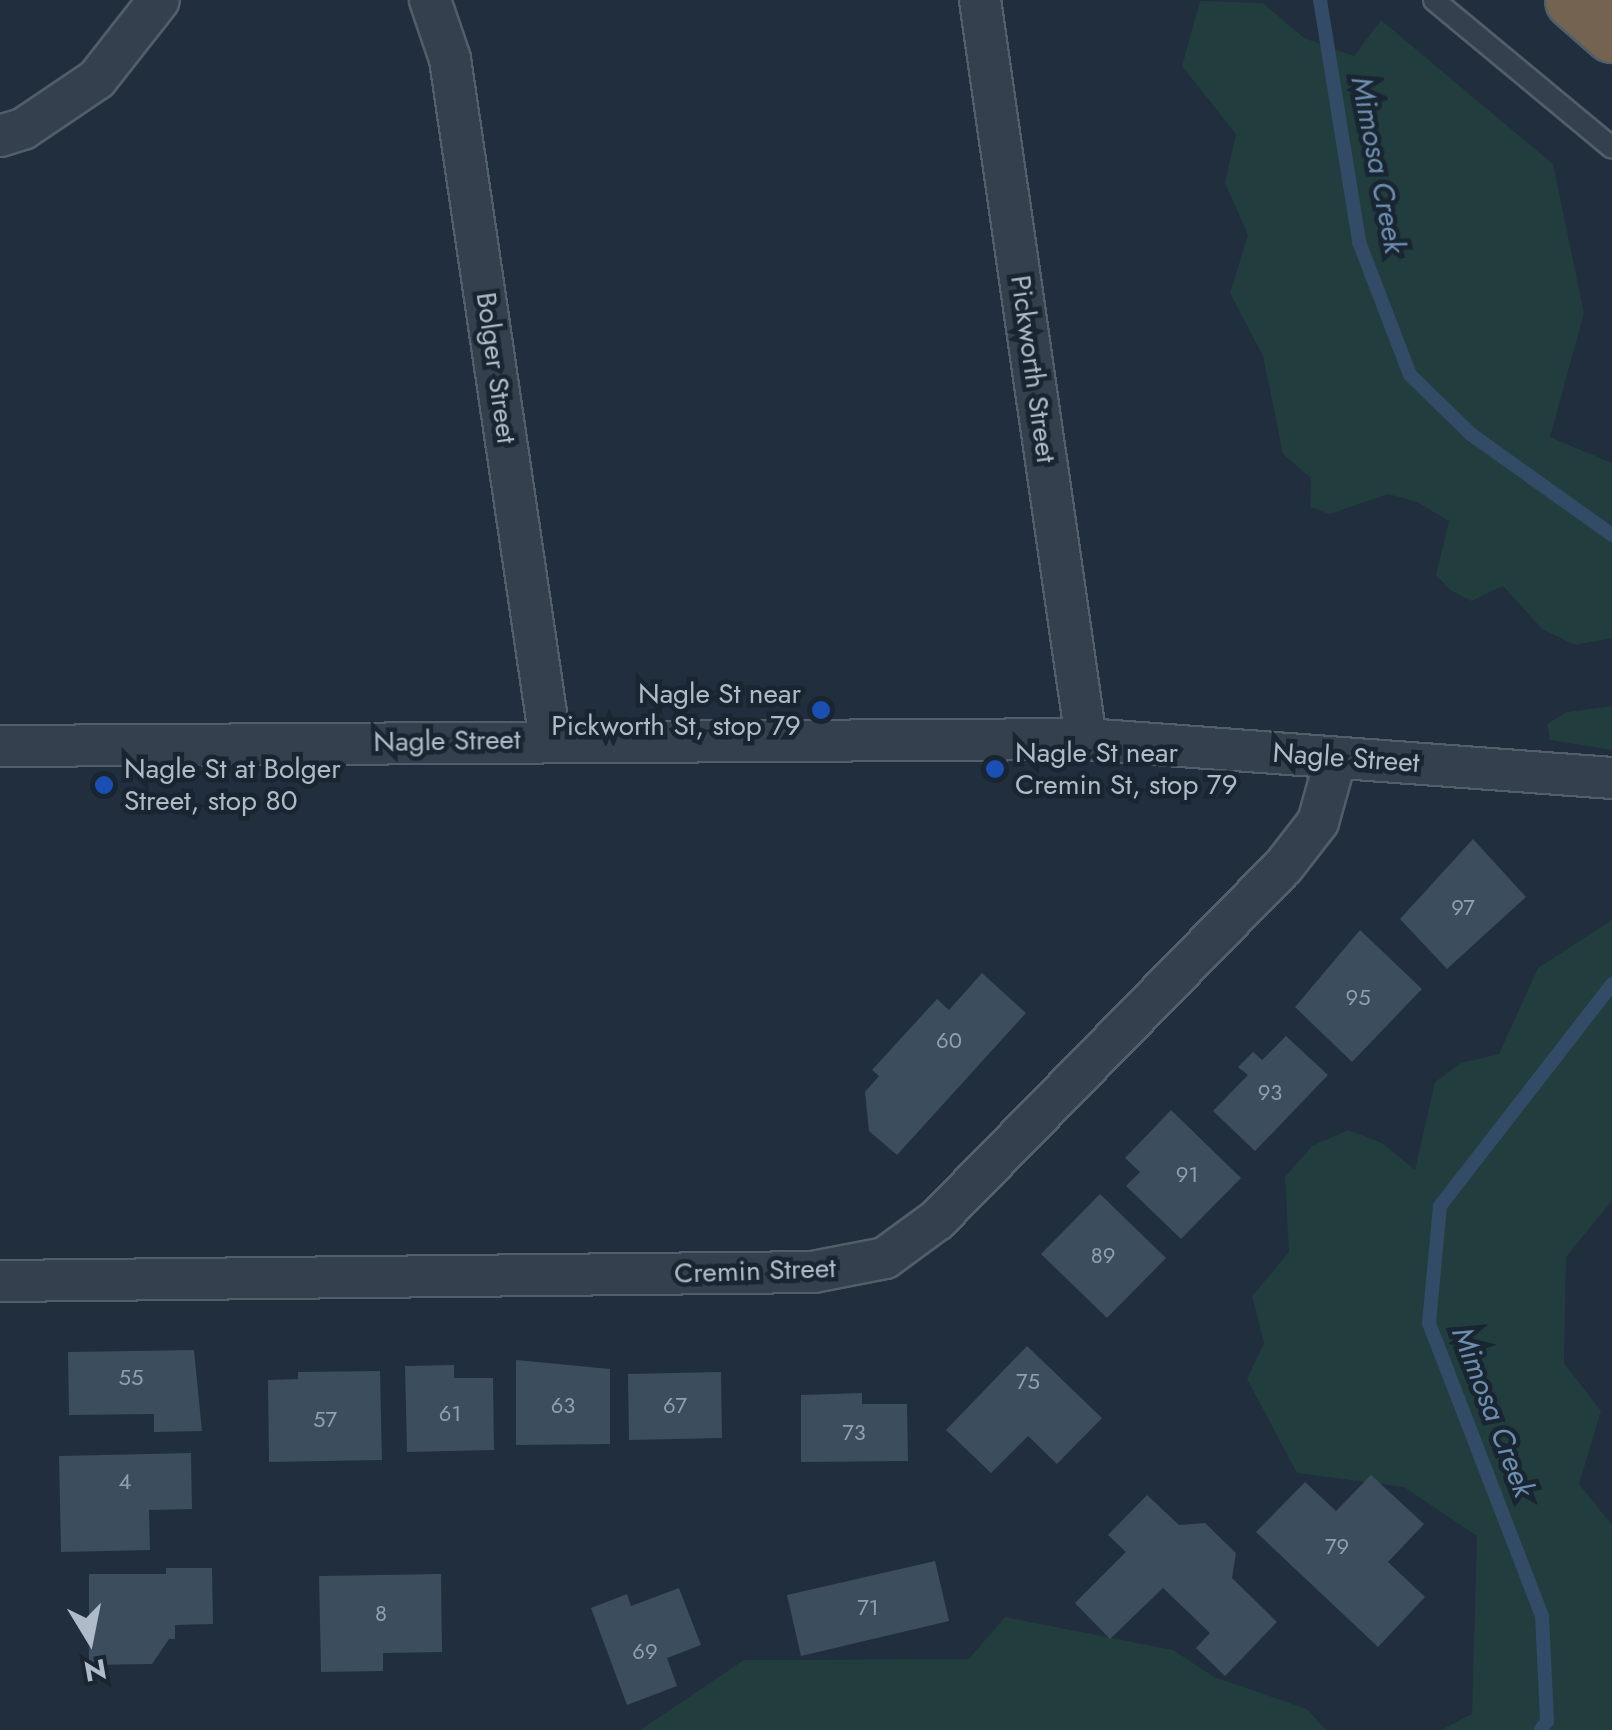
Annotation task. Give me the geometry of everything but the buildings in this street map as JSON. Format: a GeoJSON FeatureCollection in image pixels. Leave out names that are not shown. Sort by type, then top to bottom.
{"type":"FeatureCollection","features":[{"type":"Feature","properties":{"kind":"highway"},"geometry":{"type":"LineString","coordinates":[[1573,0],[1612,34]]}},
{"type":"Feature","properties":{"kind":"street"},"geometry":{"type":"LineString","coordinates":[[0,136],[23,129],[97,79],[159,0]]}},
{"type":"Feature","properties":{"kind":"street","name":"Bolger Street"},"geometry":{"type":"LineString","coordinates":[[430,0],[450,59],[550,740]]}},
{"type":"Feature","properties":{"kind":"street","name":"Pickworth Street"},"geometry":{"type":"LineString","coordinates":[[980,0],[1086,738]]}},
{"type":"Feature","properties":{"kind":"street","name":"Nagle Street"},"geometry":{"type":"LineString","coordinates":[[0,746],[1086,738],[1612,778]]}},
{"type":"Feature","properties":{"kind":"street","name":"Cremin Street"},"geometry":{"type":"LineString","coordinates":[[0,1281],[798,1272],[884,1258],[937,1220],[1283,868],[1318,822],[1336,758]]}},
{"type":"Feature","properties":{"kind":"lane"},"geometry":{"type":"LineString","coordinates":[[1434,0],[1612,148]]}},
{"type":"Feature","properties":{"kind":"green space"},"geometry":{"type":"Polygon","coordinates":[[[1200,1],[1263,3],[1304,38],[1354,56],[1381,20],[1553,164],[1584,313],[1550,437],[1612,463],[1612,638],[1575,645],[1542,629],[1503,586],[1471,601],[1450,590],[1436,575],[1449,521],[1417,502],[1388,494],[1330,514],[1310,507],[1311,478],[1283,454],[1263,356],[1230,293],[1248,235],[1225,183],[1236,134],[1182,66],[1200,1]]]}},
{"type":"Feature","properties":{"kind":"green space"},"geometry":{"type":"Polygon","coordinates":[[[1612,706],[1612,750],[1550,740],[1547,724],[1567,712],[1612,706]]]}},
{"type":"Feature","properties":{"kind":"green space"},"geometry":{"type":"Polygon","coordinates":[[[1612,920],[1612,1201],[1566,1257],[1564,1363],[1601,1411],[1579,1484],[1612,1525],[1612,1730],[1441,1730],[1472,1714],[1477,1536],[1404,1487],[1297,1473],[1247,1379],[1264,1343],[1252,1296],[1289,1252],[1285,1177],[1312,1146],[1348,1130],[1382,1143],[1415,1170],[1435,1082],[1461,1063],[1499,1054],[1538,968],[1612,920]]]}},
{"type":"Feature","properties":{"kind":"green space"},"geometry":{"type":"Polygon","coordinates":[[[1005,1617],[1173,1650],[1214,1677],[1307,1709],[1326,1730],[640,1730],[744,1660],[969,1659],[1005,1617]]]}},
{"type":"Feature","properties":{"kind":"waterway","name":"Mimosa Creek"},"geometry":{"type":"LineString","coordinates":[[1320,0],[1359,242],[1410,375],[1472,435],[1612,535]]}},
{"type":"Feature","properties":{"kind":"waterway","name":"Mimosa Creek"},"geometry":{"type":"LineString","coordinates":[[1541,1730],[1547,1721],[1542,1616],[1429,1323],[1440,1206],[1612,984]]}},
{"type":"Feature","properties":{"kind":"place","name":"Nagle St near Pickworth St, stop 79"},"geometry":{"type":"Point","coordinates":[821,710]}},
{"type":"Feature","properties":{"kind":"place","name":"Nagle St near Cremin St, stop 79"},"geometry":{"type":"Point","coordinates":[995,769]}},
{"type":"Feature","properties":{"kind":"place","name":"Nagle St at Bolger Street, stop 80"},"geometry":{"type":"Point","coordinates":[104,785]}}]}
